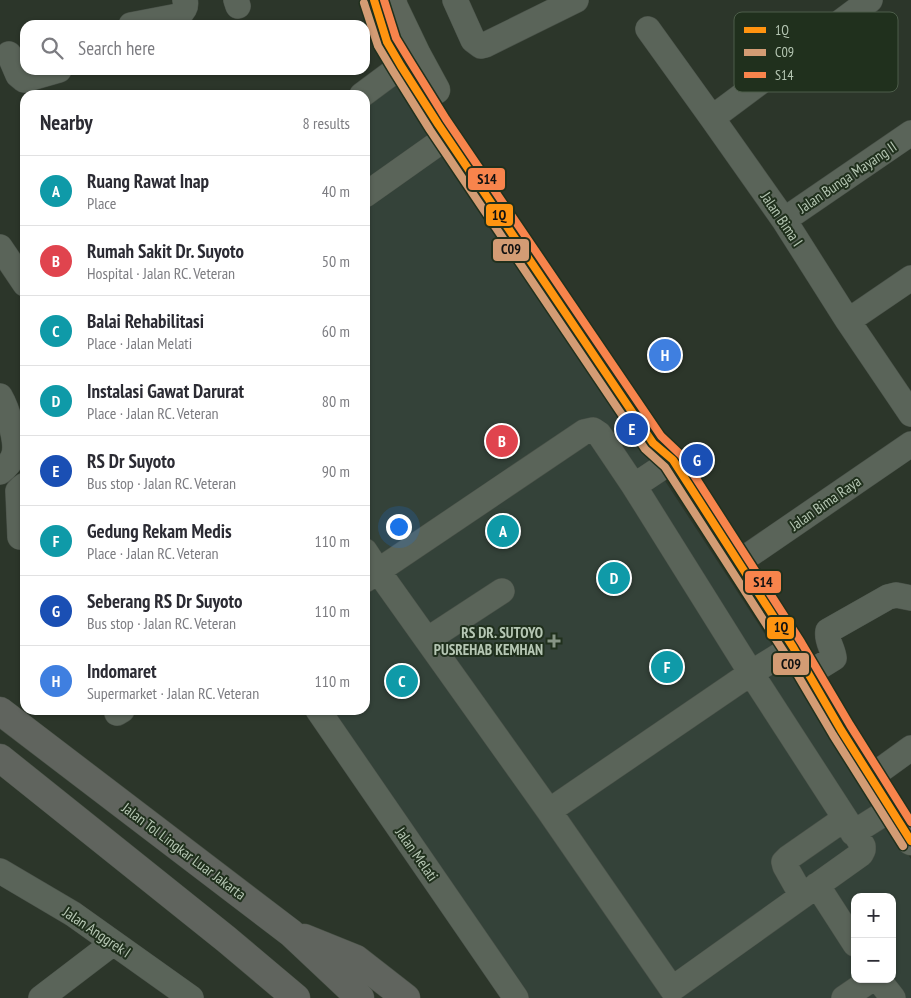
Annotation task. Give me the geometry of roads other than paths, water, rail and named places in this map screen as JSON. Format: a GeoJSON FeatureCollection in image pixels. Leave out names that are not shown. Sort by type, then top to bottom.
{"type":"FeatureCollection","features":[{"type":"Feature","properties":{"kind":"highway","name":"Jalan Tol Lingkar Luar Jakarta"},"geometry":{"type":"LineString","coordinates":[[0,711],[291,933],[360,998]]}},
{"type":"Feature","properties":{"kind":"highway"},"geometry":{"type":"LineString","coordinates":[[0,758],[219,933],[296,998]]}},
{"type":"Feature","properties":{"kind":"highway"},"geometry":{"type":"LineString","coordinates":[[291,933],[356,960],[406,998]]}},
{"type":"Feature","properties":{"kind":"main road"},"geometry":{"type":"LineString","coordinates":[[374,0],[387,42],[409,61]]}},
{"type":"Feature","properties":{"kind":"main road"},"geometry":{"type":"LineString","coordinates":[[392,0],[409,61],[453,134],[509,216],[666,432],[673,460],[740,562],[786,651],[808,674],[911,841]]}},
{"type":"Feature","properties":{"kind":"street"},"geometry":{"type":"LineString","coordinates":[[157,20],[178,16],[184,12],[185,0]]}},
{"type":"Feature","properties":{"kind":"street"},"geometry":{"type":"LineString","coordinates":[[455,0],[473,40],[480,46],[576,0]]}},
{"type":"Feature","properties":{"kind":"street"},"geometry":{"type":"LineString","coordinates":[[854,12],[870,0]]}},
{"type":"Feature","properties":{"kind":"street","name":"Jalan Bima I"},"geometry":{"type":"LineString","coordinates":[[648,29],[784,220],[848,321],[911,414]]}},
{"type":"Feature","properties":{"kind":"street"},"geometry":{"type":"LineString","coordinates":[[11,53],[18,76],[24,80],[42,75]]}},
{"type":"Feature","properties":{"kind":"street"},"geometry":{"type":"LineString","coordinates":[[369,90],[409,61]]}},
{"type":"Feature","properties":{"kind":"street"},"geometry":{"type":"LineString","coordinates":[[712,118],[747,92]]}},
{"type":"Feature","properties":{"kind":"street","name":"Jalan Bunga Mayang II"},"geometry":{"type":"LineString","coordinates":[[784,220],[911,133]]}},
{"type":"Feature","properties":{"kind":"street"},"geometry":{"type":"LineString","coordinates":[[370,192],[453,134]]}},
{"type":"Feature","properties":{"kind":"street"},"geometry":{"type":"LineString","coordinates":[[0,247],[20,277]]}},
{"type":"Feature","properties":{"kind":"street"},"geometry":{"type":"LineString","coordinates":[[848,321],[911,278]]}},
{"type":"Feature","properties":{"kind":"street"},"geometry":{"type":"LineString","coordinates":[[0,396],[5,404],[15,445],[14,455],[9,464],[0,472]]}},
{"type":"Feature","properties":{"kind":"street"},"geometry":{"type":"LineString","coordinates":[[370,566],[587,431],[593,430],[599,434],[634,486],[862,846],[861,854],[666,994],[549,812],[427,640],[370,568]]}},
{"type":"Feature","properties":{"kind":"street","name":"Jalan Bima Raya"},"geometry":{"type":"LineString","coordinates":[[740,562],[911,444]]}},
{"type":"Feature","properties":{"kind":"street"},"geometry":{"type":"LineString","coordinates":[[634,486],[673,460]]}},
{"type":"Feature","properties":{"kind":"street"},"geometry":{"type":"LineString","coordinates":[[20,489],[18,491],[20,537]]}},
{"type":"Feature","properties":{"kind":"street"},"geometry":{"type":"LineString","coordinates":[[427,640],[502,591]]}},
{"type":"Feature","properties":{"kind":"street"},"geometry":{"type":"LineString","coordinates":[[808,674],[834,658],[834,653],[826,637],[828,631],[888,597],[896,595],[911,598]]}},
{"type":"Feature","properties":{"kind":"street"},"geometry":{"type":"LineString","coordinates":[[549,812],[786,651]]}},
{"type":"Feature","properties":{"kind":"street","name":"Jalan Melati"},"geometry":{"type":"LineString","coordinates":[[321,715],[516,998]]}},
{"type":"Feature","properties":{"kind":"street"},"geometry":{"type":"LineString","coordinates":[[871,777],[911,748]]}},
{"type":"Feature","properties":{"kind":"street"},"geometry":{"type":"LineString","coordinates":[[851,939],[809,890],[785,866],[784,862],[788,858],[848,826],[891,809]]}},
{"type":"Feature","properties":{"kind":"street","name":"Jalan Anggrek I"},"geometry":{"type":"LineString","coordinates":[[0,871],[73,914],[190,998]]}},
{"type":"Feature","properties":{"kind":"street"},"geometry":{"type":"LineString","coordinates":[[41,998],[113,943]]}},
{"type":"Feature","properties":{"kind":"street"},"geometry":{"type":"LineString","coordinates":[[844,998],[866,983]]}},
{"type":"Feature","properties":{"kind":"street"},"geometry":{"type":"LineString","coordinates":[[881,983],[893,998]]}},
{"type":"Feature","properties":{"kind":"place","name":"Indomaret"},"geometry":{"type":"Point","coordinates":[665,355]}},
{"type":"Feature","properties":{"kind":"place","name":"RS Dr Suyoto"},"geometry":{"type":"Point","coordinates":[632,429]}},
{"type":"Feature","properties":{"kind":"place","name":"Rumah Sakit Dr. Suyoto"},"geometry":{"type":"Point","coordinates":[502,441]}},
{"type":"Feature","properties":{"kind":"place","name":"Seberang RS Dr Suyoto"},"geometry":{"type":"Point","coordinates":[697,460]}},
{"type":"Feature","properties":{"kind":"place","name":"Ruang Rawat Inap"},"geometry":{"type":"Point","coordinates":[503,531]}},
{"type":"Feature","properties":{"kind":"place","name":"Instalasi Gawat Darurat"},"geometry":{"type":"Point","coordinates":[614,578]}},
{"type":"Feature","properties":{"kind":"place","name":"RS DR. SUTOYO PUSREHAB KEMHAN"},"geometry":{"type":"Point","coordinates":[554,641]}},
{"type":"Feature","properties":{"kind":"place","name":"Gedung Rekam Medis"},"geometry":{"type":"Point","coordinates":[667,667]}},
{"type":"Feature","properties":{"kind":"place","name":"Balai Rehabilitasi"},"geometry":{"type":"Point","coordinates":[402,681]}}]}
